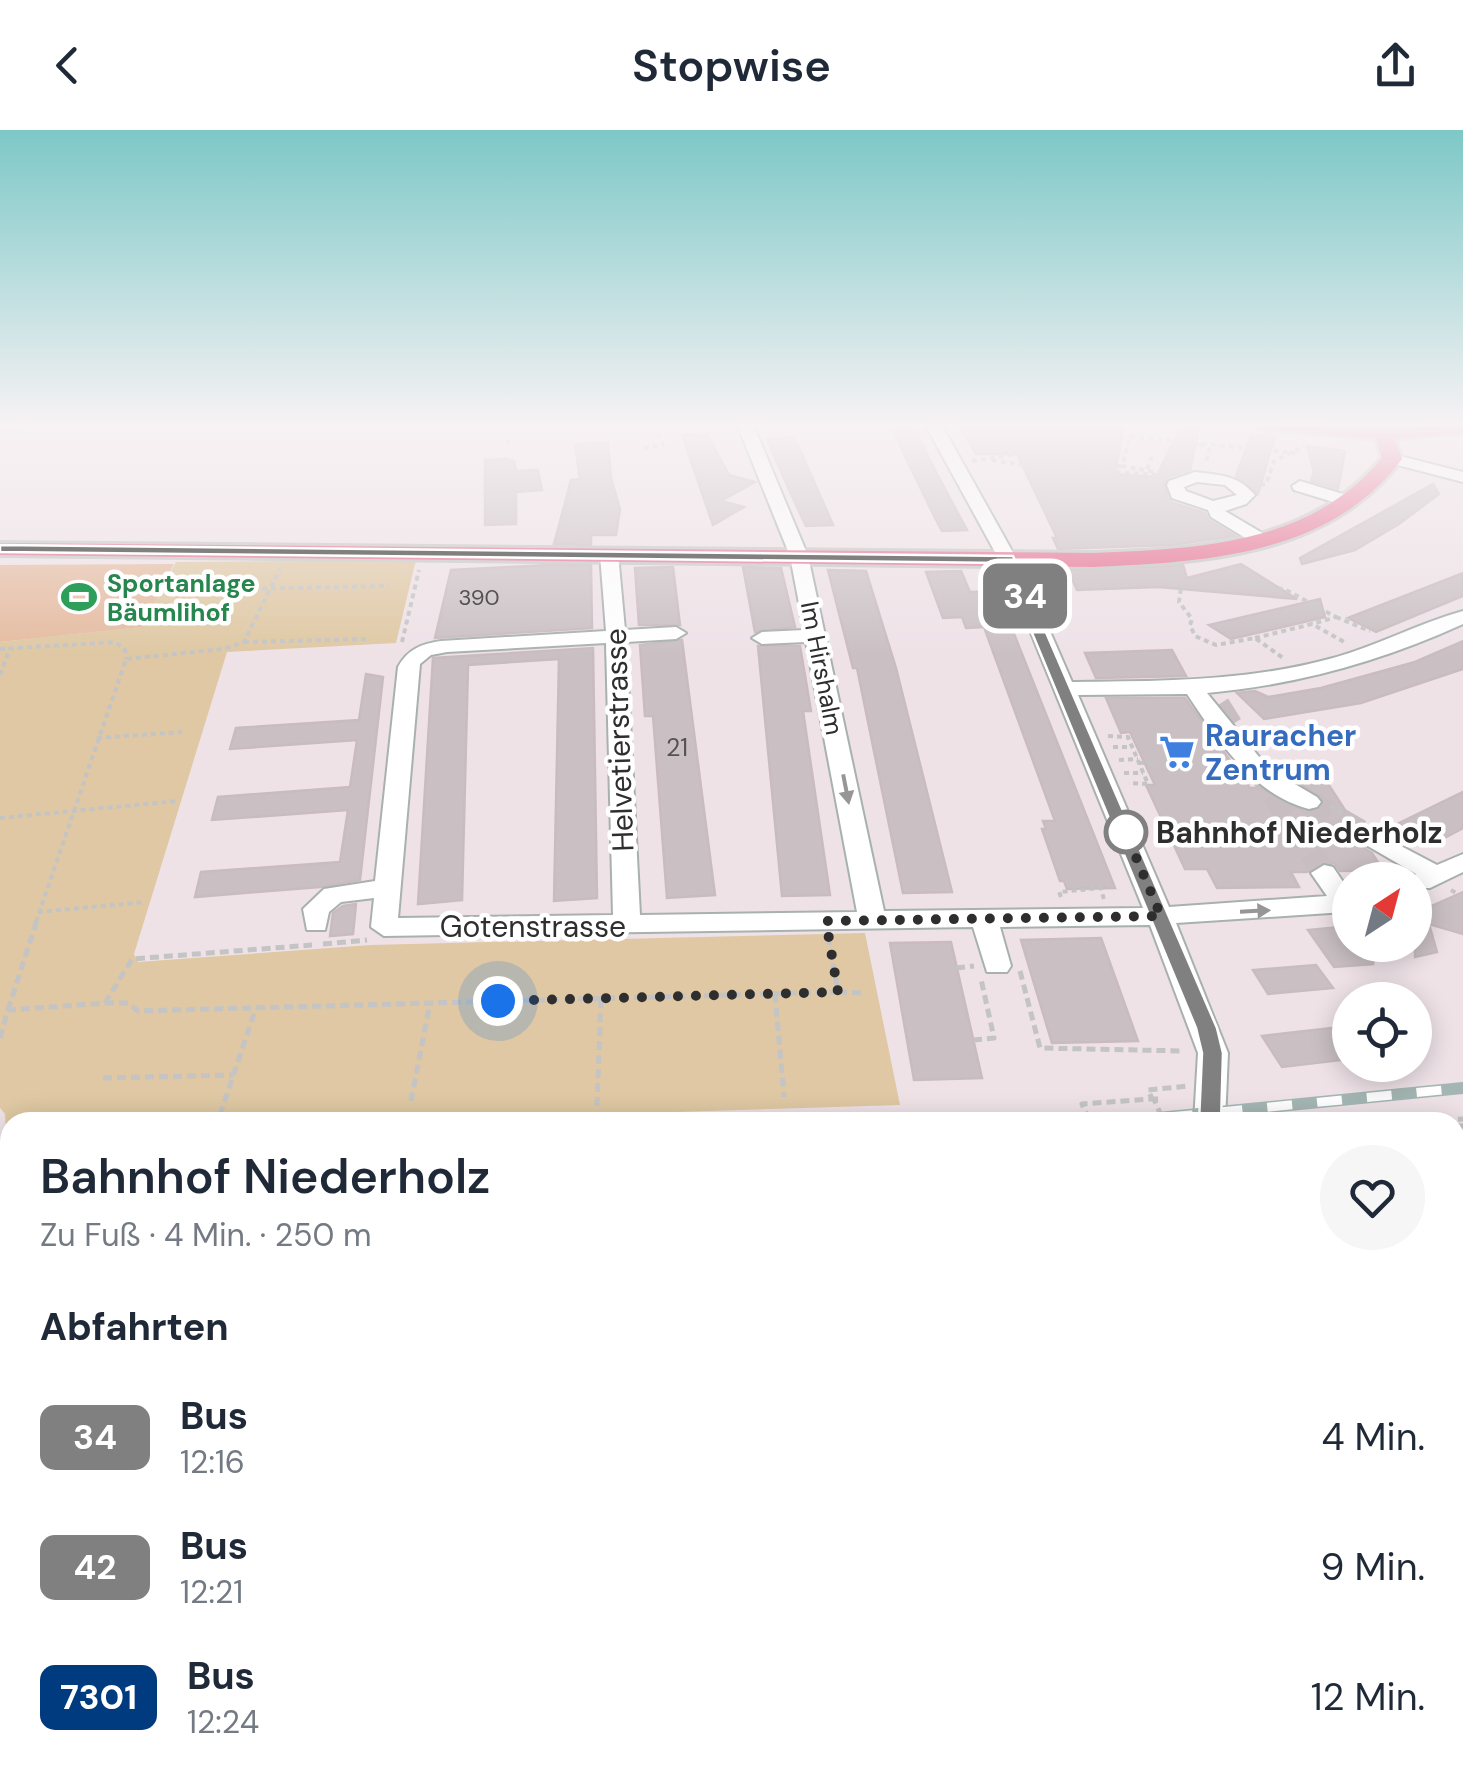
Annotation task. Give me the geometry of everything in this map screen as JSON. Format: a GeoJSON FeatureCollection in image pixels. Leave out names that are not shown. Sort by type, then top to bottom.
{"type":"FeatureCollection","features":[{"type":"Feature","properties":{"kind":"main road"},"geometry":{"type":"LineString","coordinates":[[0,549],[1104,560],[1206,552],[1263,541],[1299,529],[1350,502]]}},
{"type":"Feature","properties":{"kind":"street","name":"Im Hirshalm"},"geometry":{"type":"LineString","coordinates":[[777,501],[799,556],[872,920]]}},
{"type":"Feature","properties":{"kind":"street"},"geometry":{"type":"LineString","coordinates":[[976,501],[1008,559],[1161,916],[1212,1051],[1211,1112]]}},
{"type":"Feature","properties":{"kind":"street"},"geometry":{"type":"LineString","coordinates":[[1192,501],[1222,513],[1263,541]]}},
{"type":"Feature","properties":{"kind":"street"},"geometry":{"type":"LineString","coordinates":[[1222,513],[1243,501]]}},
{"type":"Feature","properties":{"kind":"street","name":"Helvetierstrasse"},"geometry":{"type":"LineString","coordinates":[[609,554],[616,636],[627,926]]}},
{"type":"Feature","properties":{"kind":"street"},"geometry":{"type":"LineString","coordinates":[[1065,688],[1206,692],[1368,655],[1414,640],[1463,617]]}},
{"type":"Feature","properties":{"kind":"street"},"geometry":{"type":"LineString","coordinates":[[384,927],[408,667],[420,652],[447,646],[676,632]]}},
{"type":"Feature","properties":{"kind":"street"},"geometry":{"type":"LineString","coordinates":[[762,638],[815,636]]}},
{"type":"Feature","properties":{"kind":"street"},"geometry":{"type":"LineString","coordinates":[[1206,692],[1222,730],[1261,774],[1309,802]]}},
{"type":"Feature","properties":{"kind":"street"},"geometry":{"type":"LineString","coordinates":[[1363,833],[1402,862]]}},
{"type":"Feature","properties":{"kind":"street"},"geometry":{"type":"LineString","coordinates":[[1432,877],[1463,862]]}},
{"type":"Feature","properties":{"kind":"street"},"geometry":{"type":"LineString","coordinates":[[1324,873],[1332,883]]}},
{"type":"Feature","properties":{"kind":"street"},"geometry":{"type":"LineString","coordinates":[[316,924],[316,908],[329,897],[387,888]]}},
{"type":"Feature","properties":{"kind":"street","name":"Gotenstrasse"},"geometry":{"type":"LineString","coordinates":[[384,927],[1161,916],[1332,905]]}},
{"type":"Feature","properties":{"kind":"street"},"geometry":{"type":"LineString","coordinates":[[988,966],[995,918]]}},
{"type":"Feature","properties":{"kind":"path"},"geometry":{"type":"LineString","coordinates":[[1074,501],[1104,560]]}},
{"type":"Feature","properties":{"kind":"path"},"geometry":{"type":"LineString","coordinates":[[1090,501],[1104,534],[1222,513]]}},
{"type":"Feature","properties":{"kind":"path"},"geometry":{"type":"LineString","coordinates":[[244,642],[288,551]]}},
{"type":"Feature","properties":{"kind":"path"},"geometry":{"type":"LineString","coordinates":[[420,652],[401,645],[423,552]]}},
{"type":"Feature","properties":{"kind":"path"},"geometry":{"type":"LineString","coordinates":[[1206,552],[1233,568],[1232,574],[1239,579],[1286,590],[1374,632]]}},
{"type":"Feature","properties":{"kind":"path"},"geometry":{"type":"LineString","coordinates":[[1148,558],[1180,588],[1179,602],[1192,619],[1190,625],[1198,638],[1216,646],[1336,617]]}},
{"type":"Feature","properties":{"kind":"path"},"geometry":{"type":"LineString","coordinates":[[190,590],[389,586]]}},
{"type":"Feature","properties":{"kind":"path"},"geometry":{"type":"LineString","coordinates":[[1312,624],[1368,655]]}},
{"type":"Feature","properties":{"kind":"path"},"geometry":{"type":"LineString","coordinates":[[1195,645],[1198,638]]}},
{"type":"Feature","properties":{"kind":"path"},"geometry":{"type":"LineString","coordinates":[[1256,638],[1302,672]]}},
{"type":"Feature","properties":{"kind":"path"},"geometry":{"type":"LineString","coordinates":[[126,658],[223,649],[244,642],[366,639]]}},
{"type":"Feature","properties":{"kind":"path"},"geometry":{"type":"LineString","coordinates":[[0,649],[115,642],[125,650],[126,658],[38,912],[0,1038]]}},
{"type":"Feature","properties":{"kind":"path"},"geometry":{"type":"LineString","coordinates":[[0,676],[10,648]]}},
{"type":"Feature","properties":{"kind":"path"},"geometry":{"type":"LineString","coordinates":[[97,738],[182,732]]}},
{"type":"Feature","properties":{"kind":"path"},"geometry":{"type":"LineString","coordinates":[[1108,736],[1128,736],[1148,784],[1129,784]]}},
{"type":"Feature","properties":{"kind":"path"},"geometry":{"type":"LineString","coordinates":[[1113,747],[1132,747]]}},
{"type":"Feature","properties":{"kind":"path"},"geometry":{"type":"LineString","coordinates":[[1118,760],[1175,762]]}},
{"type":"Feature","properties":{"kind":"path"},"geometry":{"type":"LineString","coordinates":[[1124,773],[1143,772]]}},
{"type":"Feature","properties":{"kind":"path"},"geometry":{"type":"LineString","coordinates":[[0,818],[178,801]]}},
{"type":"Feature","properties":{"kind":"path"},"geometry":{"type":"LineString","coordinates":[[38,912],[145,902]]}},
{"type":"Feature","properties":{"kind":"path"},"geometry":{"type":"LineString","coordinates":[[995,918],[1040,1048],[1212,1051]]}},
{"type":"Feature","properties":{"kind":"path"},"geometry":{"type":"LineString","coordinates":[[826,921],[838,992]]}},
{"type":"Feature","properties":{"kind":"path"},"geometry":{"type":"LineString","coordinates":[[105,1003],[132,959],[375,940],[384,927]]}},
{"type":"Feature","properties":{"kind":"path"},"geometry":{"type":"LineString","coordinates":[[973,1040],[994,1038],[988,966]]}},
{"type":"Feature","properties":{"kind":"path"},"geometry":{"type":"LineString","coordinates":[[8,1010],[105,1003],[128,1003],[138,1011],[864,992]]}},
{"type":"Feature","properties":{"kind":"path"},"geometry":{"type":"LineString","coordinates":[[775,994],[784,1097]]}},
{"type":"Feature","properties":{"kind":"path"},"geometry":{"type":"LineString","coordinates":[[597,1106],[602,998]]}},
{"type":"Feature","properties":{"kind":"path"},"geometry":{"type":"LineString","coordinates":[[410,1101],[430,1003]]}},
{"type":"Feature","properties":{"kind":"path"},"geometry":{"type":"LineString","coordinates":[[221,1112],[256,1008]]}},
{"type":"Feature","properties":{"kind":"path"},"geometry":{"type":"LineString","coordinates":[[103,1078],[234,1075]]}},
{"type":"Feature","properties":{"kind":"path"},"geometry":{"type":"LineString","coordinates":[[1159,1112],[1156,1099],[1148,1090],[1213,1084]]}},
{"type":"Feature","properties":{"kind":"path"},"geometry":{"type":"LineString","coordinates":[[1086,1112],[1082,1104],[1156,1099]]}},
{"type":"Feature","properties":{"kind":"shaded area"},"geometry":{"type":"Polygon","coordinates":[[[416,560],[396,643],[227,652],[134,954],[138,962],[371,945],[865,933],[900,1105],[675,1112],[3,1112],[0,1108],[0,642],[141,627],[176,562],[416,560]]]}},
{"type":"Feature","properties":{"kind":"shaded area","name":"Sportanlage Bäumlihof"},"geometry":{"type":"Polygon","coordinates":[[[174,564],[142,627],[0,642],[0,565],[174,564]]]}},
{"type":"Feature","properties":{"kind":"building"},"geometry":{"type":"Polygon","coordinates":[[[485,501],[516,501],[516,524],[485,525],[485,501]]]}},
{"type":"Feature","properties":{"kind":"building"},"geometry":{"type":"Polygon","coordinates":[[[565,501],[618,501],[616,535],[591,535],[591,545],[554,544],[565,501]]]}},
{"type":"Feature","properties":{"kind":"building"},"geometry":{"type":"Polygon","coordinates":[[[705,501],[744,507],[713,525],[705,501]]]}},
{"type":"Feature","properties":{"kind":"building"},"geometry":{"type":"Polygon","coordinates":[[[795,501],[823,501],[833,525],[806,526],[795,501]]]}},
{"type":"Feature","properties":{"kind":"building"},"geometry":{"type":"Polygon","coordinates":[[[927,501],[952,501],[967,530],[942,531],[927,501]]]}},
{"type":"Feature","properties":{"kind":"building"},"geometry":{"type":"Polygon","coordinates":[[[1039,501],[1171,501],[1205,513],[1209,520],[1235,536],[1172,545],[1058,549],[1053,538],[1057,538],[1039,501]]]}},
{"type":"Feature","properties":{"kind":"building"},"geometry":{"type":"Polygon","coordinates":[[[1402,501],[1429,501],[1355,550],[1302,564],[1300,558],[1402,501]]]}},
{"type":"Feature","properties":{"kind":"building"},"geometry":{"type":"Polygon","coordinates":[[[1241,564],[1297,599],[1158,587],[1077,590],[1068,570],[1183,565],[1187,578],[1241,564]]]}},
{"type":"Feature","properties":{"kind":"building"},"geometry":{"type":"Polygon","coordinates":[[[591,565],[592,628],[435,638],[451,570],[591,565]]]}},
{"type":"Feature","properties":{"kind":"building"},"geometry":{"type":"Polygon","coordinates":[[[673,567],[680,625],[639,625],[635,568],[673,567]]]}},
{"type":"Feature","properties":{"kind":"building"},"geometry":{"type":"Polygon","coordinates":[[[743,567],[781,568],[795,627],[755,632],[743,567]]]}},
{"type":"Feature","properties":{"kind":"building"},"geometry":{"type":"Polygon","coordinates":[[[828,570],[866,571],[896,668],[952,892],[903,893],[857,668],[853,668],[828,570]]]}},
{"type":"Feature","properties":{"kind":"building"},"geometry":{"type":"Polygon","coordinates":[[[961,571],[970,592],[997,591],[1115,888],[1067,889],[1064,881],[1060,881],[1042,829],[1046,829],[1043,821],[1055,821],[984,627],[966,628],[962,617],[943,618],[926,572],[961,571]]]}},
{"type":"Feature","properties":{"kind":"building"},"geometry":{"type":"Polygon","coordinates":[[[1463,573],[1463,596],[1376,632],[1348,618],[1463,573]]]}},
{"type":"Feature","properties":{"kind":"building"},"geometry":{"type":"Polygon","coordinates":[[[1320,599],[1325,617],[1231,639],[1209,625],[1320,599]]]}},
{"type":"Feature","properties":{"kind":"building"},"geometry":{"type":"Polygon","coordinates":[[[682,640],[715,895],[667,898],[653,716],[645,716],[640,645],[682,640]]]}},
{"type":"Feature","properties":{"kind":"building"},"geometry":{"type":"Polygon","coordinates":[[[1463,641],[1463,669],[1361,703],[1264,719],[1237,693],[1255,691],[1268,697],[1321,688],[1415,662],[1463,641]]]}},
{"type":"Feature","properties":{"kind":"building"},"geometry":{"type":"Polygon","coordinates":[[[758,646],[800,646],[811,711],[803,711],[830,895],[782,896],[758,646]]]}},
{"type":"Feature","properties":{"kind":"building"},"geometry":{"type":"Polygon","coordinates":[[[593,648],[597,898],[554,901],[559,659],[468,665],[462,900],[418,904],[433,658],[593,648]]]}},
{"type":"Feature","properties":{"kind":"building"},"geometry":{"type":"Polygon","coordinates":[[[1172,650],[1186,676],[1096,678],[1085,653],[1172,650]]]}},
{"type":"Feature","properties":{"kind":"building"},"geometry":{"type":"Polygon","coordinates":[[[366,674],[383,677],[360,880],[195,897],[201,872],[340,862],[348,810],[212,820],[218,797],[350,787],[357,740],[230,749],[236,728],[359,720],[366,674]]]}},
{"type":"Feature","properties":{"kind":"building"},"geometry":{"type":"Polygon","coordinates":[[[1106,698],[1185,698],[1250,788],[1260,788],[1308,813],[1320,809],[1324,800],[1293,779],[1314,769],[1321,773],[1354,824],[1348,831],[1351,840],[1372,853],[1378,862],[1325,861],[1307,872],[1291,872],[1299,887],[1217,888],[1207,869],[1185,869],[1146,785],[1155,785],[1130,732],[1121,733],[1106,698]]]}},
{"type":"Feature","properties":{"kind":"building"},"geometry":{"type":"Polygon","coordinates":[[[1463,792],[1463,828],[1431,845],[1395,825],[1463,792]]]}},
{"type":"Feature","properties":{"kind":"building"},"geometry":{"type":"Polygon","coordinates":[[[1463,892],[1463,934],[1432,925],[1432,906],[1463,892]]]}},
{"type":"Feature","properties":{"kind":"building"},"geometry":{"type":"Polygon","coordinates":[[[356,904],[353,934],[330,936],[333,913],[356,904]]]}},
{"type":"Feature","properties":{"kind":"building"},"geometry":{"type":"Polygon","coordinates":[[[1332,928],[1332,962],[1373,964],[1334,967],[1308,930],[1332,928]]]}},
{"type":"Feature","properties":{"kind":"building"},"geometry":{"type":"Polygon","coordinates":[[[1101,938],[1138,1041],[1052,1043],[1021,940],[1101,938]]]}},
{"type":"Feature","properties":{"kind":"building"},"geometry":{"type":"Polygon","coordinates":[[[951,942],[982,1078],[914,1080],[890,943],[951,942]]]}},
{"type":"Feature","properties":{"kind":"building"},"geometry":{"type":"Polygon","coordinates":[[[1316,965],[1332,988],[1268,994],[1253,970],[1316,965]]]}},
{"type":"Feature","properties":{"kind":"building"},"geometry":{"type":"Polygon","coordinates":[[[1332,1028],[1332,1061],[1282,1067],[1262,1036],[1332,1028]]]}},
{"type":"Feature","properties":{"kind":"tunnel"},"geometry":{"type":"LineString","coordinates":[[1218,705],[1324,873]]}},
{"type":"Feature","properties":{"kind":"tunnel"},"geometry":{"type":"LineString","coordinates":[[1309,802],[1363,833]]}},
{"type":"Feature","properties":{"kind":"railway"},"geometry":{"type":"LineString","coordinates":[[1219,1112],[1463,1088]]}},
{"type":"Feature","properties":{"kind":"bus line","name":"34"},"geometry":{"type":"LineString","coordinates":[[0,549],[1008,559],[1206,1028],[1213,1053],[1211,1112]]}},
{"type":"Feature","properties":{"kind":"place","name":"Sportanlage Bäumlihof"},"geometry":{"type":"Point","coordinates":[79,597]}},
{"type":"Feature","properties":{"kind":"place","name":"Rauracher Zentrum"},"geometry":{"type":"Point","coordinates":[1177,752]}},
{"type":"Feature","properties":{"kind":"place","name":"Bahnhof Niederholz"},"geometry":{"type":"Point","coordinates":[1126,832]}},
{"type":"Feature","properties":{"kind":"route"},"geometry":{"type":"LineString","coordinates":[[498,1001],[838,992],[826,921],[1161,916],[1124,829],[1126,832]]}}]}
